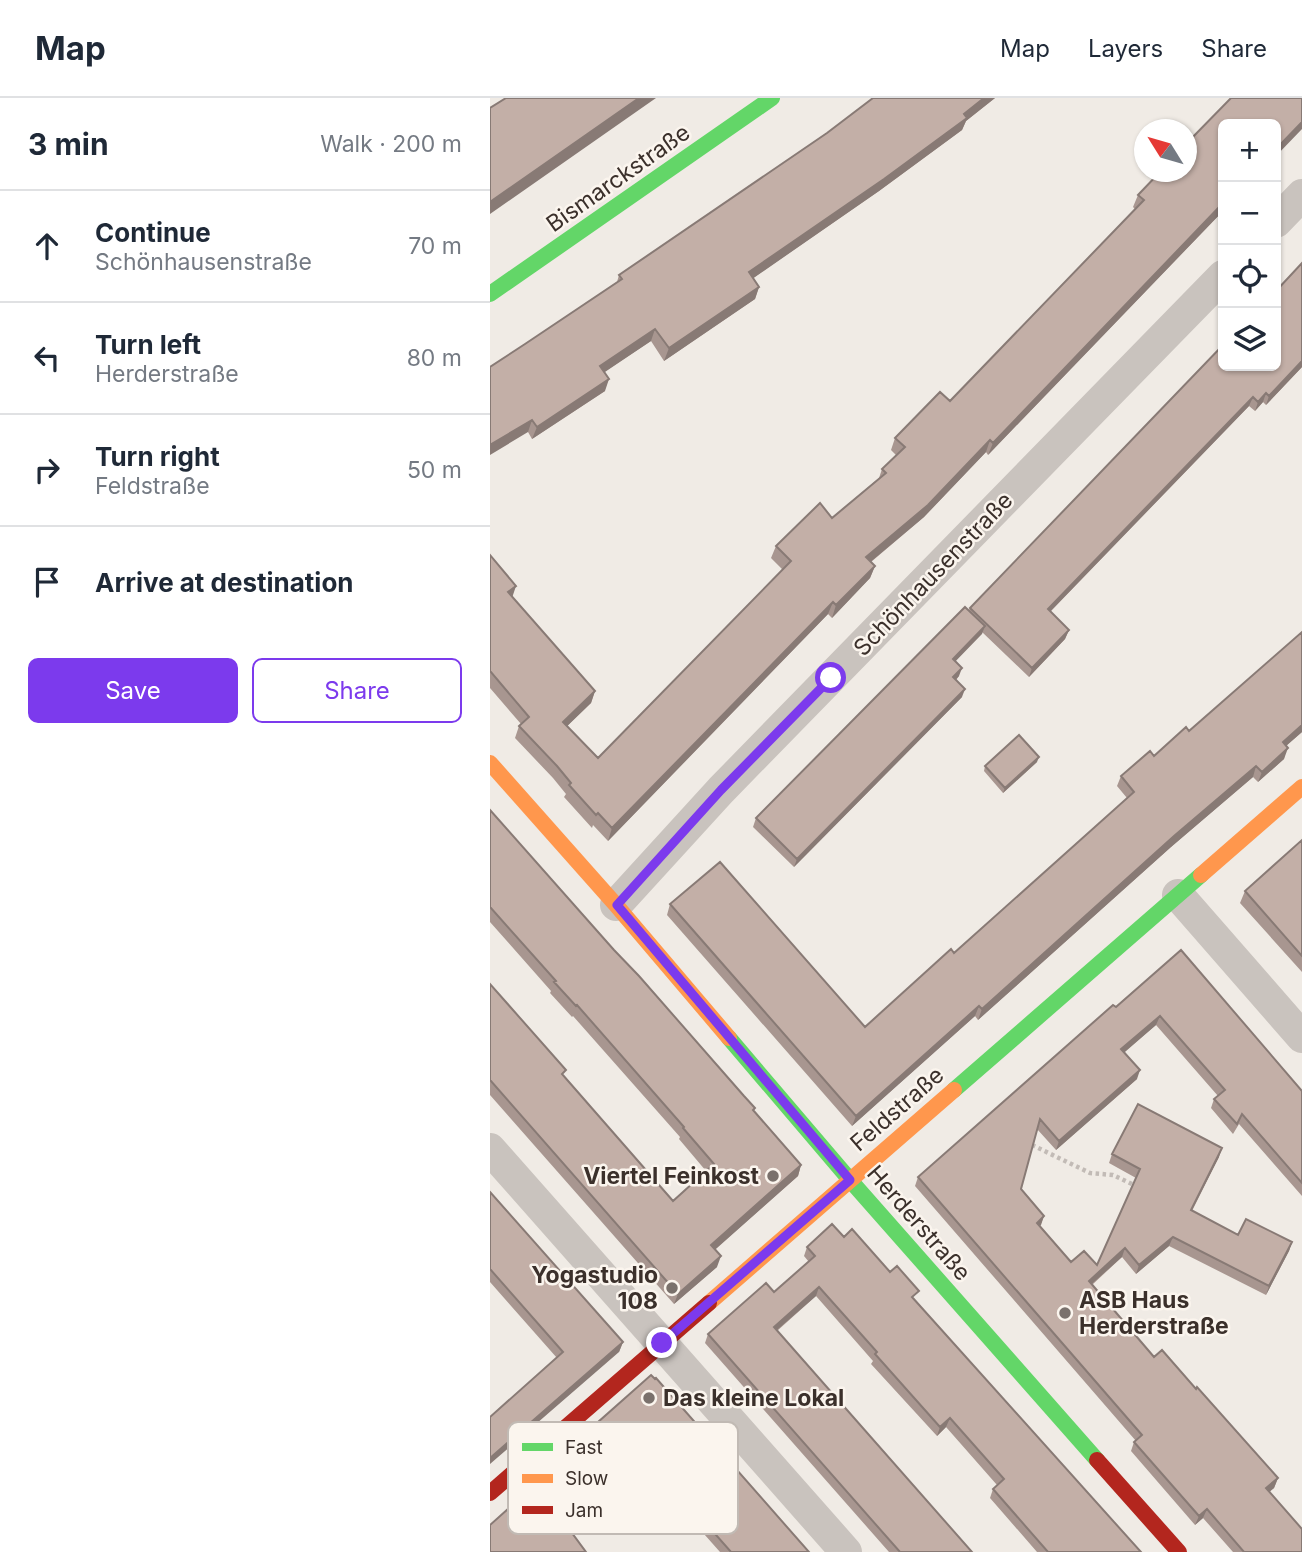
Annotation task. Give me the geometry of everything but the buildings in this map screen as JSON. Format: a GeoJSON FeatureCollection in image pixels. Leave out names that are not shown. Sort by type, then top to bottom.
{"type":"FeatureCollection","features":[{"type":"Feature","properties":{"kind":"street","name":"Bismarckstraße"},"geometry":{"type":"LineString","coordinates":[[490,294],[772,98]]}},
{"type":"Feature","properties":{"kind":"street"},"geometry":{"type":"LineString","coordinates":[[1281,217],[1302,195]]}},
{"type":"Feature","properties":{"kind":"street","name":"Schönhausenstraße"},"geometry":{"type":"LineString","coordinates":[[617,905],[721,790],[1218,281]]}},
{"type":"Feature","properties":{"kind":"street","name":"Herderstraße"},"geometry":{"type":"LineString","coordinates":[[490,763],[617,905],[850,1180],[1179,1552]]}},
{"type":"Feature","properties":{"kind":"street","name":"Feldstraße"},"geometry":{"type":"LineString","coordinates":[[571,1422],[1302,787]]}},
{"type":"Feature","properties":{"kind":"street"},"geometry":{"type":"LineString","coordinates":[[1178,895],[1302,1037]]}},
{"type":"Feature","properties":{"kind":"street"},"geometry":{"type":"LineString","coordinates":[[490,1149],[732,1422]]}},
{"type":"Feature","properties":{"kind":"street"},"geometry":{"type":"LineString","coordinates":[[738,1429],[846,1552]]}},
{"type":"Feature","properties":{"kind":"street","name":"Feldstraße"},"geometry":{"type":"LineString","coordinates":[[490,1493],[508,1477]]}},
{"type":"Feature","properties":{"kind":"path"},"geometry":{"type":"LineString","coordinates":[[1032,1145],[1090,1172],[1113,1175],[1149,1192]]}},
{"type":"Feature","properties":{"kind":"traffic: fast"},"geometry":{"type":"LineString","coordinates":[[490,294],[772,98]]}},
{"type":"Feature","properties":{"kind":"traffic: fast"},"geometry":{"type":"LineString","coordinates":[[954,1090],[1201,875]]}},
{"type":"Feature","properties":{"kind":"traffic: fast"},"geometry":{"type":"LineString","coordinates":[[729,1038],[850,1180],[1097,1460]]}},
{"type":"Feature","properties":{"kind":"traffic: slow"},"geometry":{"type":"LineString","coordinates":[[490,763],[729,1038]]}},
{"type":"Feature","properties":{"kind":"traffic: slow"},"geometry":{"type":"LineString","coordinates":[[1201,875],[1302,787]]}},
{"type":"Feature","properties":{"kind":"traffic: slow"},"geometry":{"type":"LineString","coordinates":[[709,1303],[954,1090]]}},
{"type":"Feature","properties":{"kind":"traffic: jam"},"geometry":{"type":"LineString","coordinates":[[572,1422],[709,1303]]}},
{"type":"Feature","properties":{"kind":"traffic: jam"},"geometry":{"type":"LineString","coordinates":[[1097,1460],[1179,1552]]}},
{"type":"Feature","properties":{"kind":"traffic: jam"},"geometry":{"type":"LineString","coordinates":[[490,1493],[508,1477]]}},
{"type":"Feature","properties":{"kind":"place","name":"Viertel Feinkost"},"geometry":{"type":"Point","coordinates":[773,1176]}},
{"type":"Feature","properties":{"kind":"place","name":"Yogastudio 108"},"geometry":{"type":"Point","coordinates":[672,1288]}},
{"type":"Feature","properties":{"kind":"place","name":"ASB Haus Herderstraße"},"geometry":{"type":"Point","coordinates":[1065,1313]}},
{"type":"Feature","properties":{"kind":"place","name":"Das kleine Lokal"},"geometry":{"type":"Point","coordinates":[649,1398]}},
{"type":"Feature","properties":{"kind":"route"},"geometry":{"type":"LineString","coordinates":[[662,1343],[850,1180],[617,905],[721,790],[831,678]]}}]}
